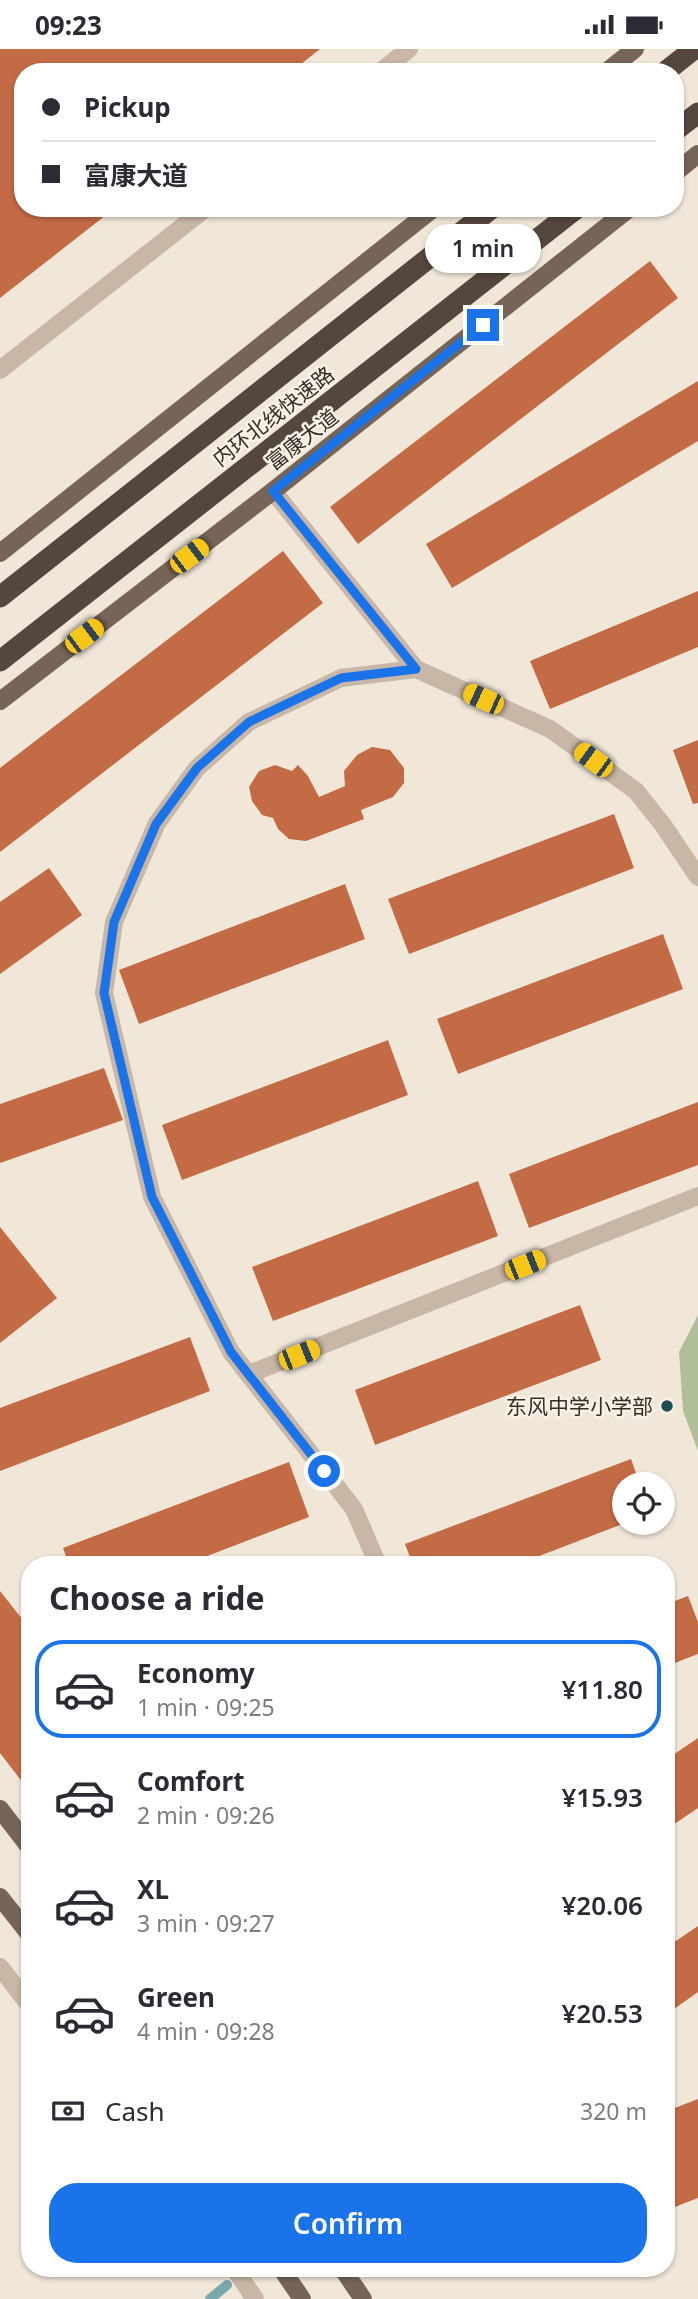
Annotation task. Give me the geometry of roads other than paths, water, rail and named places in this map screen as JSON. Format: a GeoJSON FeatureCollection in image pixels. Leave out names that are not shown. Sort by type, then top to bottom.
{"type":"FeatureCollection","features":[{"type":"Feature","properties":{"kind":"highway"},"geometry":{"type":"LineString","coordinates":[[676,63],[694,49]]}},
{"type":"Feature","properties":{"kind":"highway"},"geometry":{"type":"LineString","coordinates":[[684,124],[698,113]]}},
{"type":"Feature","properties":{"kind":"highway","name":"内环北线快速路"},"geometry":{"type":"LineString","coordinates":[[0,597],[481,217]]}},
{"type":"Feature","properties":{"kind":"highway","name":"内环北线快速路"},"geometry":{"type":"LineString","coordinates":[[0,661],[565,217]]}},
{"type":"Feature","properties":{"kind":"main road"},"geometry":{"type":"LineString","coordinates":[[618,63],[635,49]]}},
{"type":"Feature","properties":{"kind":"main road"},"geometry":{"type":"LineString","coordinates":[[684,165],[698,154]]}},
{"type":"Feature","properties":{"kind":"main road"},"geometry":{"type":"LineString","coordinates":[[0,553],[423,217]]}},
{"type":"Feature","properties":{"kind":"main road","name":"富康大道"},"geometry":{"type":"LineString","coordinates":[[0,701],[273,491],[619,217]]}},
{"type":"Feature","properties":{"kind":"main road"},"geometry":{"type":"LineString","coordinates":[[0,1809],[21,1836]]}},
{"type":"Feature","properties":{"kind":"main road"},"geometry":{"type":"LineString","coordinates":[[0,1897],[21,1924]]}},
{"type":"Feature","properties":{"kind":"main road"},"geometry":{"type":"LineString","coordinates":[[287,2277],[302,2299]]}},
{"type":"Feature","properties":{"kind":"main road"},"geometry":{"type":"LineString","coordinates":[[348,2277],[363,2299]]}},
{"type":"Feature","properties":{"kind":"street"},"geometry":{"type":"LineString","coordinates":[[392,63],[410,49]]}},
{"type":"Feature","properties":{"kind":"street"},"geometry":{"type":"LineString","coordinates":[[0,370],[195,217]]}},
{"type":"Feature","properties":{"kind":"street"},"geometry":{"type":"LineString","coordinates":[[273,491],[416,669],[550,729],[636,791],[698,877]]}},
{"type":"Feature","properties":{"kind":"street"},"geometry":{"type":"LineString","coordinates":[[374,1556],[354,1509],[231,1352],[152,1197],[104,993],[114,922],[156,824],[197,768],[249,722],[341,678],[416,669]]}},
{"type":"Feature","properties":{"kind":"street"},"geometry":{"type":"LineString","coordinates":[[249,1374],[698,1196]]}},
{"type":"Feature","properties":{"kind":"street"},"geometry":{"type":"LineString","coordinates":[[0,1967],[21,1994]]}},
{"type":"Feature","properties":{"kind":"street"},"geometry":{"type":"LineString","coordinates":[[240,2277],[255,2299]]}},
{"type":"Feature","properties":{"kind":"waterway"},"geometry":{"type":"LineString","coordinates":[[210,2299],[227,2285]]}},
{"type":"Feature","properties":{"kind":"place","name":"东风中学小学部"},"geometry":{"type":"Point","coordinates":[667,1406]}}]}
